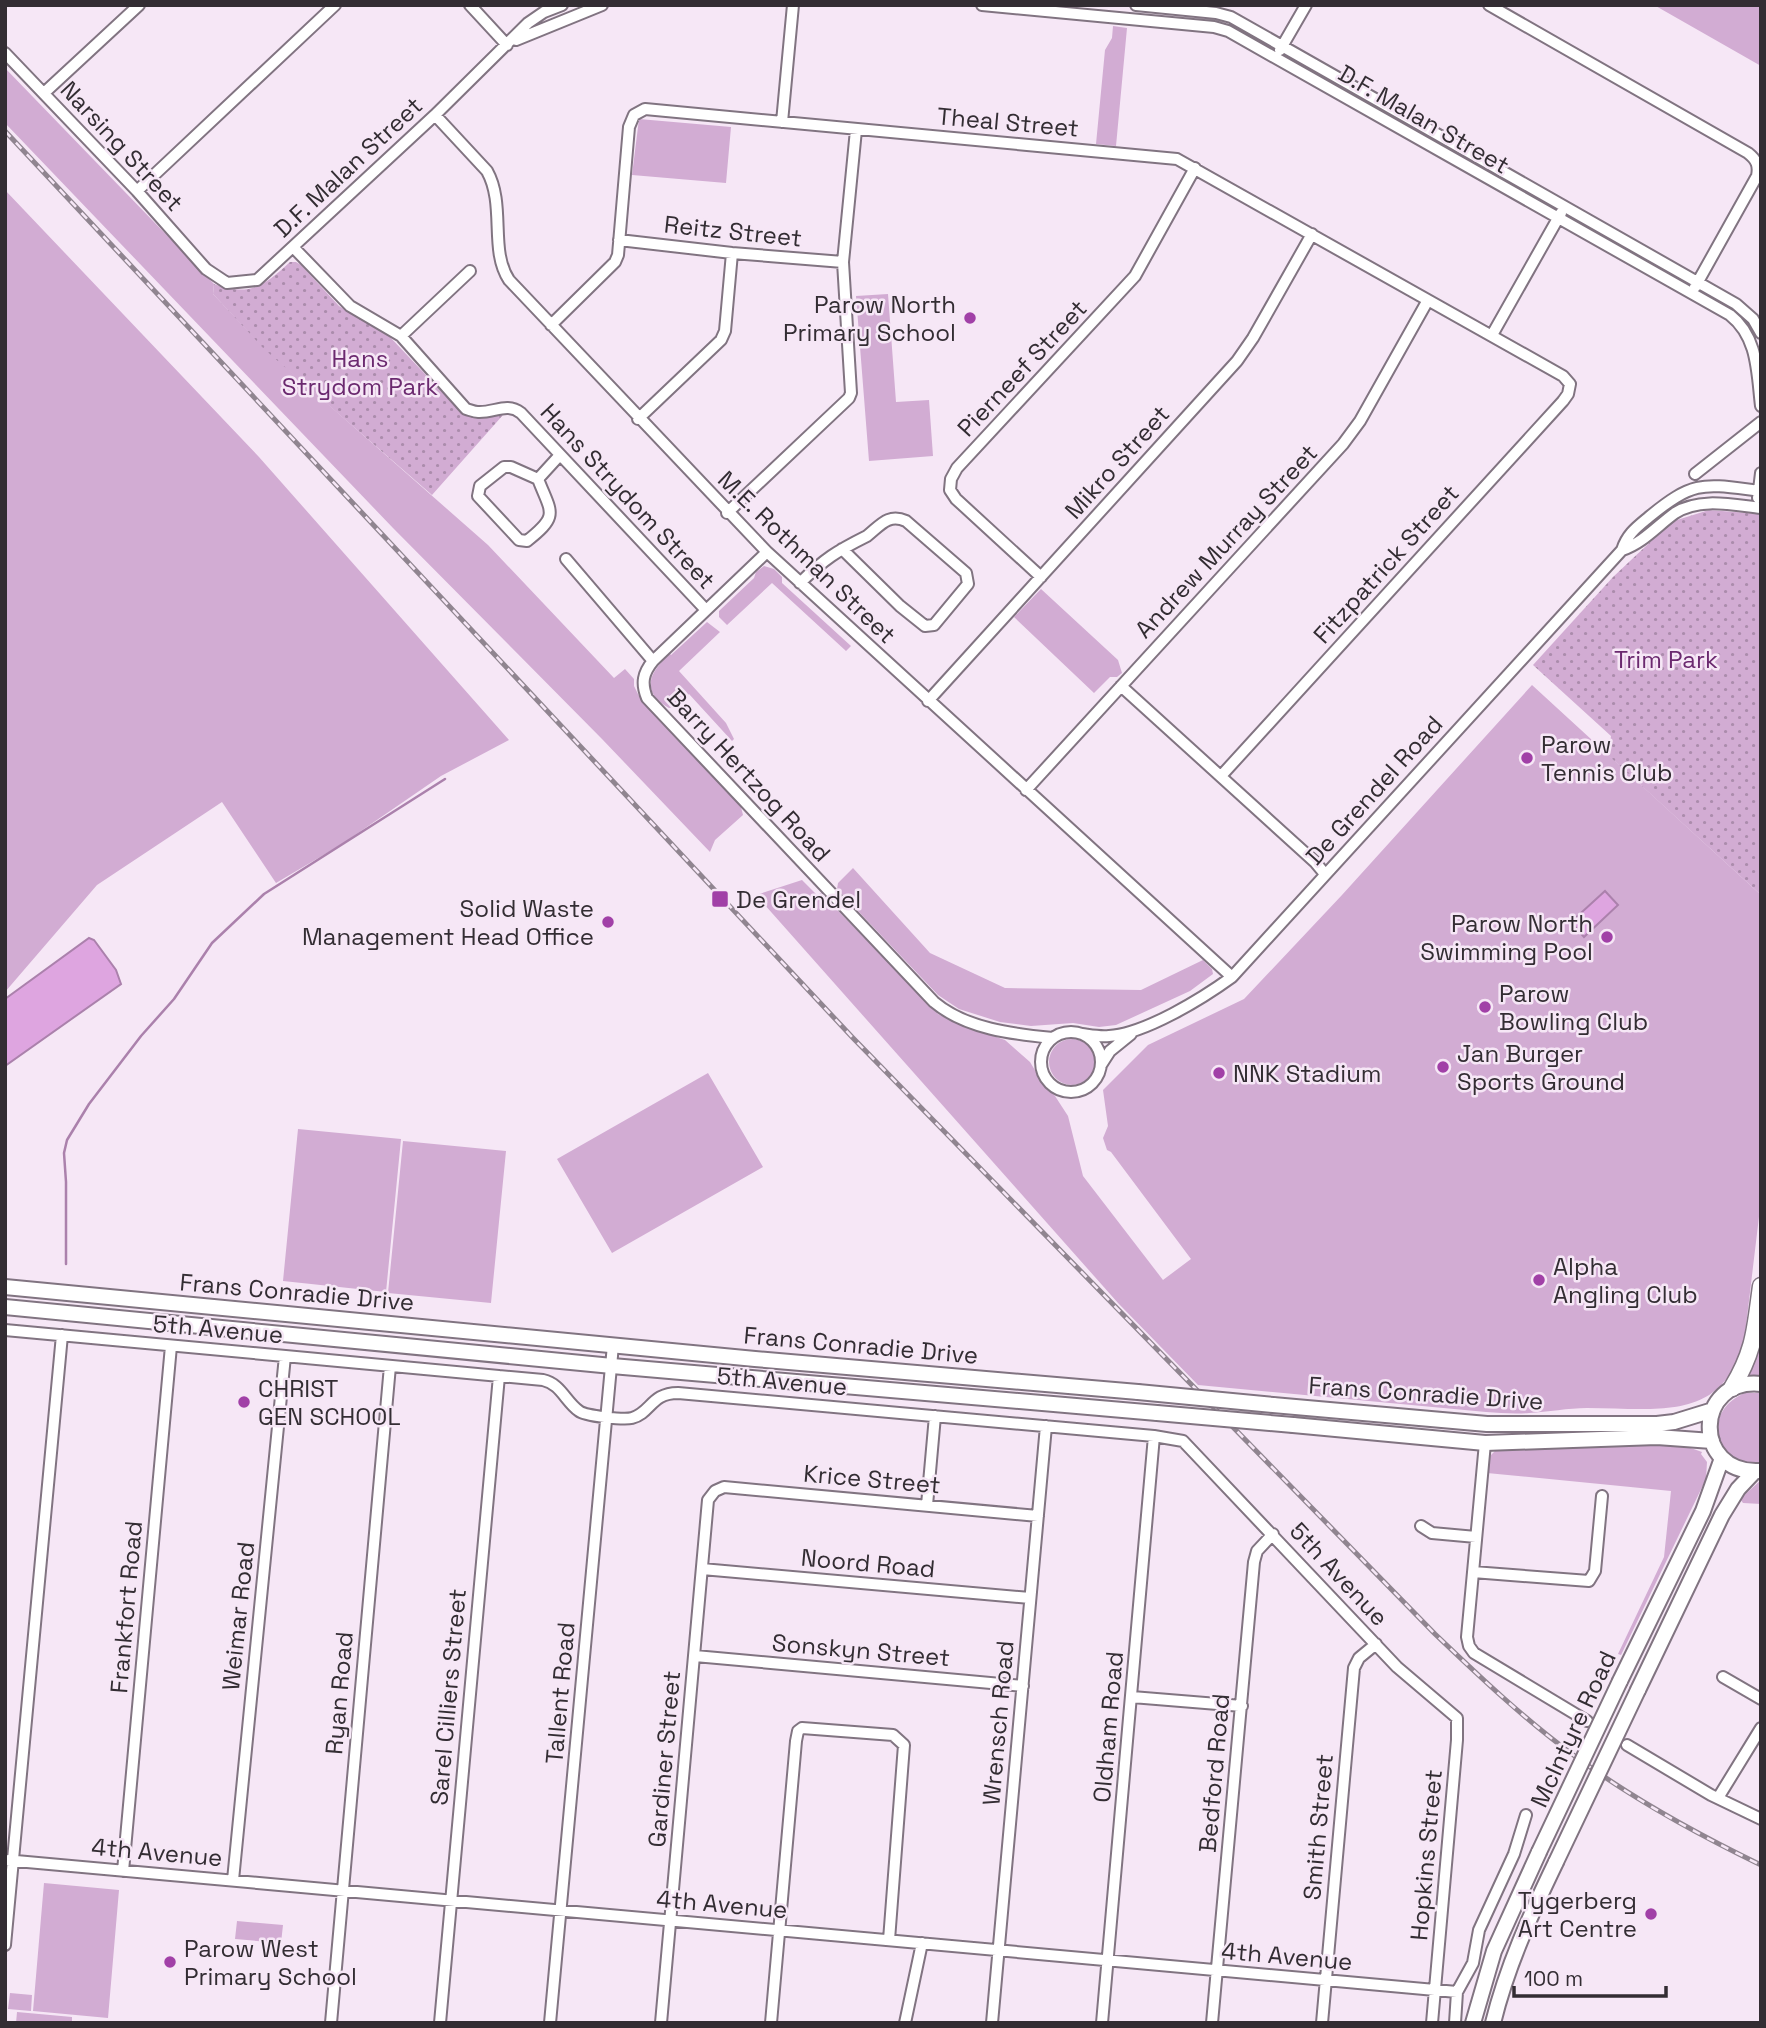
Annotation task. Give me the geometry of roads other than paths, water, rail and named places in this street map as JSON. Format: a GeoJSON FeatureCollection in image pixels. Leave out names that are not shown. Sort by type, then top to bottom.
{"type":"FeatureCollection","features":[{"type":"Feature","properties":{"kind":"main road"},"geometry":{"type":"LineString","coordinates":[[1758,1471],[1738,1468],[1722,1458],[1712,1441],[1709,1424],[1720,1398],[1732,1388],[1746,1364],[1755,1339],[1761,1286]]}},
{"type":"Feature","properties":{"kind":"main road","name":"Frans Conradie Drive"},"geometry":{"type":"LineString","coordinates":[[5,1287],[613,1345],[1498,1424],[1657,1424],[1674,1422],[1713,1410]]}},
{"type":"Feature","properties":{"kind":"main road","name":"Frans Conradie Drive"},"geometry":{"type":"LineString","coordinates":[[5,1307],[612,1366],[1485,1443],[1657,1437],[1712,1441]]}},
{"type":"Feature","properties":{"kind":"main road"},"geometry":{"type":"LineString","coordinates":[[1732,1388],[1761,1384]]}},
{"type":"Feature","properties":{"kind":"main road","name":"McIntyre Road"},"geometry":{"type":"LineString","coordinates":[[1473,2023],[1493,1951],[1703,1511],[1722,1458]]}},
{"type":"Feature","properties":{"kind":"main road","name":"McIntyre Road"},"geometry":{"type":"LineString","coordinates":[[1493,2023],[1510,1964],[1526,1923],[1730,1499],[1758,1471]]}},
{"type":"Feature","properties":{"kind":"street"},"geometry":{"type":"LineString","coordinates":[[44,93],[139,5]]}},
{"type":"Feature","properties":{"kind":"street"},"geometry":{"type":"LineString","coordinates":[[137,191],[335,5]]}},
{"type":"Feature","properties":{"kind":"street"},"geometry":{"type":"LineString","coordinates":[[470,5],[508,45]]}},
{"type":"Feature","properties":{"kind":"street","name":"D.F. Malan Street"},"geometry":{"type":"LineString","coordinates":[[206,269],[228,284],[257,280],[435,115],[534,18],[562,5]]}},
{"type":"Feature","properties":{"kind":"street","name":"D.F. Malan Street"},"geometry":{"type":"LineString","coordinates":[[508,45],[525,34],[602,5]]}},
{"type":"Feature","properties":{"kind":"street"},"geometry":{"type":"LineString","coordinates":[[782,122],[793,5]]}},
{"type":"Feature","properties":{"kind":"street","name":"D.F. Malan Street"},"geometry":{"type":"LineString","coordinates":[[982,5],[1061,9],[1214,26],[1228,31],[1730,315],[1745,329],[1751,340],[1761,405]]}},
{"type":"Feature","properties":{"kind":"street","name":"D.F. Malan Street"},"geometry":{"type":"LineString","coordinates":[[1136,5],[1224,15],[1283,45],[1698,281],[1745,311],[1761,333]]}},
{"type":"Feature","properties":{"kind":"street"},"geometry":{"type":"LineString","coordinates":[[1275,58],[1306,5]]}},
{"type":"Feature","properties":{"kind":"street"},"geometry":{"type":"LineString","coordinates":[[1489,5],[1756,160],[1757,176],[1692,292]]}},
{"type":"Feature","properties":{"kind":"street","name":"Narsing Street"},"geometry":{"type":"LineString","coordinates":[[5,53],[137,191],[206,269]]}},
{"type":"Feature","properties":{"kind":"street","name":"Theal Street"},"geometry":{"type":"LineString","coordinates":[[551,325],[615,262],[629,127],[634,115],[640,110],[1170,158],[1195,168],[1563,376]]}},
{"type":"Feature","properties":{"kind":"street","name":"M.E. Rothman Street"},"geometry":{"type":"LineString","coordinates":[[435,115],[487,171],[492,180],[498,199],[500,248],[505,273],[638,419],[766,552],[1232,976]]}},
{"type":"Feature","properties":{"kind":"street"},"geometry":{"type":"LineString","coordinates":[[727,513],[849,398],[851,393],[844,262],[856,130]]}},
{"type":"Feature","properties":{"kind":"street","name":"Pierneef Street"},"geometry":{"type":"LineString","coordinates":[[1041,577],[956,499],[950,490],[951,479],[957,468],[1135,276],[1195,168]]}},
{"type":"Feature","properties":{"kind":"street"},"geometry":{"type":"LineString","coordinates":[[1492,335],[1565,206]]}},
{"type":"Feature","properties":{"kind":"street","name":"Mikro Street"},"geometry":{"type":"LineString","coordinates":[[928,701],[1237,361],[1312,234]]}},
{"type":"Feature","properties":{"kind":"street","name":"Reitz Street"},"geometry":{"type":"LineString","coordinates":[[619,240],[844,262]]}},
{"type":"Feature","properties":{"kind":"street","name":"Hans Strydom Street"},"geometry":{"type":"LineString","coordinates":[[293,247],[351,306],[401,335],[466,409],[479,412],[514,408],[706,610]]}},
{"type":"Feature","properties":{"kind":"street"},"geometry":{"type":"LineString","coordinates":[[638,419],[721,340],[725,331],[732,253]]}},
{"type":"Feature","properties":{"kind":"street"},"geometry":{"type":"LineString","coordinates":[[401,335],[470,271]]}},
{"type":"Feature","properties":{"kind":"street","name":"Andrew Murray Street"},"geometry":{"type":"LineString","coordinates":[[1026,790],[1351,434],[1428,300]]}},
{"type":"Feature","properties":{"kind":"street","name":"Fitzpatrick Street"},"geometry":{"type":"LineString","coordinates":[[1220,776],[1563,401],[1570,384],[1563,376]]}},
{"type":"Feature","properties":{"kind":"street"},"geometry":{"type":"LineString","coordinates":[[1695,474],[1761,422]]}},
{"type":"Feature","properties":{"kind":"street"},"geometry":{"type":"LineString","coordinates":[[538,479],[559,456]]}},
{"type":"Feature","properties":{"kind":"street"},"geometry":{"type":"LineString","coordinates":[[504,467],[511,467],[538,479],[551,512],[551,519],[529,539],[522,541],[478,496],[478,490],[504,467]]}},
{"type":"Feature","properties":{"kind":"street"},"geometry":{"type":"LineString","coordinates":[[1759,508],[1761,473]]}},
{"type":"Feature","properties":{"kind":"street","name":"De Grendel Road"},"geometry":{"type":"LineString","coordinates":[[1082,1034],[1110,1037],[1136,1030],[1199,1000],[1232,976],[1622,550],[1629,534],[1669,501],[1697,486],[1712,485],[1760,491]]}},
{"type":"Feature","properties":{"kind":"street","name":"De Grendel Road"},"geometry":{"type":"LineString","coordinates":[[1622,550],[1639,543],[1685,508],[1709,504],[1759,508]]}},
{"type":"Feature","properties":{"kind":"street"},"geometry":{"type":"LineString","coordinates":[[800,583],[823,559],[870,534],[882,521],[899,518],[906,521],[966,573],[968,584],[934,625],[925,626],[900,606],[842,549]]}},
{"type":"Feature","properties":{"kind":"street"},"geometry":{"type":"LineString","coordinates":[[566,559],[653,661],[766,552]]}},
{"type":"Feature","properties":{"kind":"street","name":"Barry Hertzog Road"},"geometry":{"type":"LineString","coordinates":[[653,661],[643,680],[650,703],[928,997],[942,1009],[959,1017],[1006,1032],[1053,1038]]}},
{"type":"Feature","properties":{"kind":"street"},"geometry":{"type":"LineString","coordinates":[[1121,686],[1325,874]]}},
{"type":"Feature","properties":{"kind":"street","name":"De Grendel Road"},"geometry":{"type":"LineString","coordinates":[[1101,1065],[1110,1051],[1136,1030]]}},
{"type":"Feature","properties":{"kind":"street"},"geometry":{"type":"LineString","coordinates":[[1062,1033],[1082,1034],[1096,1046],[1101,1065],[1095,1080],[1081,1090],[1063,1091],[1055,1087],[1043,1072],[1041,1063],[1042,1054],[1053,1038],[1062,1033]]}},
{"type":"Feature","properties":{"kind":"street","name":"5th Avenue"},"geometry":{"type":"LineString","coordinates":[[5,1331],[550,1382],[556,1384],[584,1414],[634,1417],[658,1397],[673,1393],[1178,1439],[1190,1446],[1398,1667],[1454,1714],[1458,1722]]}},
{"type":"Feature","properties":{"kind":"street"},"geometry":{"type":"LineString","coordinates":[[5,1945],[9,1860],[62,1335]]}},
{"type":"Feature","properties":{"kind":"street","name":"Tallent Road"},"geometry":{"type":"LineString","coordinates":[[551,2023],[613,1345]]}},
{"type":"Feature","properties":{"kind":"street","name":"Frankfort Road"},"geometry":{"type":"LineString","coordinates":[[123,1871],[171,1346]]}},
{"type":"Feature","properties":{"kind":"street","name":"Weimar Road"},"geometry":{"type":"LineString","coordinates":[[233,1880],[285,1356]]}},
{"type":"Feature","properties":{"kind":"street","name":"Ryan Road"},"geometry":{"type":"LineString","coordinates":[[331,2023],[390,1366]]}},
{"type":"Feature","properties":{"kind":"street","name":"Sarel Cilliers Street"},"geometry":{"type":"LineString","coordinates":[[440,2023],[499,1376]]}},
{"type":"Feature","properties":{"kind":"street"},"geometry":{"type":"LineString","coordinates":[[928,1505],[935,1416]]}},
{"type":"Feature","properties":{"kind":"street","name":"Wrensch Road"},"geometry":{"type":"LineString","coordinates":[[992,2023],[1046,1426]]}},
{"type":"Feature","properties":{"kind":"street","name":"Oldham Road"},"geometry":{"type":"LineString","coordinates":[[1102,2023],[1154,1436]]}},
{"type":"Feature","properties":{"kind":"street"},"geometry":{"type":"LineString","coordinates":[[1485,1443],[1467,1637],[1471,1649],[1587,1721]]}},
{"type":"Feature","properties":{"kind":"street","name":"Krice Street"},"geometry":{"type":"LineString","coordinates":[[708,1500],[715,1491],[724,1487],[1038,1516]]}},
{"type":"Feature","properties":{"kind":"street"},"geometry":{"type":"LineString","coordinates":[[1473,1572],[1589,1581],[1595,1571],[1602,1496]]}},
{"type":"Feature","properties":{"kind":"street","name":"Gardiner Street"},"geometry":{"type":"LineString","coordinates":[[661,2023],[708,1500]]}},
{"type":"Feature","properties":{"kind":"street"},"geometry":{"type":"LineString","coordinates":[[1421,1526],[1432,1533],[1476,1537]]}},
{"type":"Feature","properties":{"kind":"street","name":"Bedford Road"},"geometry":{"type":"LineString","coordinates":[[1212,2023],[1254,1562],[1257,1551],[1273,1534]]}},
{"type":"Feature","properties":{"kind":"street","name":"Noord Road"},"geometry":{"type":"LineString","coordinates":[[702,1569],[1030,1598]]}},
{"type":"Feature","properties":{"kind":"street","name":"Smith Street"},"geometry":{"type":"LineString","coordinates":[[1322,2023],[1354,1668],[1359,1658],[1376,1644]]}},
{"type":"Feature","properties":{"kind":"street","name":"Sonskyn Street"},"geometry":{"type":"LineString","coordinates":[[695,1656],[1023,1686]]}},
{"type":"Feature","properties":{"kind":"street"},"geometry":{"type":"LineString","coordinates":[[1723,1677],[1761,1699]]}},
{"type":"Feature","properties":{"kind":"street"},"geometry":{"type":"LineString","coordinates":[[1132,1696],[1242,1706]]}},
{"type":"Feature","properties":{"kind":"street","name":"Hopkins Street"},"geometry":{"type":"LineString","coordinates":[[1432,2023],[1458,1722]]}},
{"type":"Feature","properties":{"kind":"street"},"geometry":{"type":"LineString","coordinates":[[771,2023],[798,1731],[806,1727],[886,1734],[903,1741],[904,1772],[889,1940]]}},
{"type":"Feature","properties":{"kind":"street"},"geometry":{"type":"LineString","coordinates":[[1718,1798],[1761,1728]]}},
{"type":"Feature","properties":{"kind":"street"},"geometry":{"type":"LineString","coordinates":[[1627,1745],[1718,1798],[1761,1819]]}},
{"type":"Feature","properties":{"kind":"street"},"geometry":{"type":"LineString","coordinates":[[1455,2023],[1457,1992],[1473,1962],[1479,1930],[1514,1854],[1526,1815]]}},
{"type":"Feature","properties":{"kind":"street","name":"4th Avenue"},"geometry":{"type":"LineString","coordinates":[[9,1860],[1457,1992]]}},
{"type":"Feature","properties":{"kind":"street"},"geometry":{"type":"LineString","coordinates":[[905,2023],[922,1943]]}},
{"type":"Feature","properties":{"kind":"waterway"},"geometry":{"type":"LineString","coordinates":[[66,1264],[64,1153],[67,1140],[89,1104],[141,1036],[174,999],[212,943],[264,894],[445,779]]}},
{"type":"Feature","properties":{"kind":"railway"},"geometry":{"type":"LineString","coordinates":[[5,131],[853,1038],[1435,1634],[1519,1711],[1594,1770],[1664,1814],[1761,1865]]}},
{"type":"Feature","properties":{"kind":"place","name":"Parow North Primary School"},"geometry":{"type":"Point","coordinates":[970,318]}},
{"type":"Feature","properties":{"kind":"place","name":"Parow Tennis Club"},"geometry":{"type":"Point","coordinates":[1527,758]}},
{"type":"Feature","properties":{"kind":"place","name":"De Grendel"},"geometry":{"type":"Point","coordinates":[720,899]}},
{"type":"Feature","properties":{"kind":"place","name":"Solid Waste Management Head Office"},"geometry":{"type":"Point","coordinates":[608,922]}},
{"type":"Feature","properties":{"kind":"place","name":"Parow North Swimming Pool"},"geometry":{"type":"Point","coordinates":[1607,937]}},
{"type":"Feature","properties":{"kind":"place","name":"Parow Bowling Club"},"geometry":{"type":"Point","coordinates":[1485,1007]}},
{"type":"Feature","properties":{"kind":"place","name":"Jan Burger Sports Ground"},"geometry":{"type":"Point","coordinates":[1443,1067]}},
{"type":"Feature","properties":{"kind":"place","name":"NNK Stadium"},"geometry":{"type":"Point","coordinates":[1219,1073]}},
{"type":"Feature","properties":{"kind":"place","name":"Alpha Angling Club"},"geometry":{"type":"Point","coordinates":[1539,1280]}},
{"type":"Feature","properties":{"kind":"place","name":"CHRIST GEN SCHOOL"},"geometry":{"type":"Point","coordinates":[244,1402]}},
{"type":"Feature","properties":{"kind":"place","name":"Tygerberg Art Centre"},"geometry":{"type":"Point","coordinates":[1651,1914]}},
{"type":"Feature","properties":{"kind":"place","name":"Parow West Primary School"},"geometry":{"type":"Point","coordinates":[170,1962]}},
{"type":"Feature","properties":{"kind":"park label","name":"Hans Strydom Park"},"geometry":{"type":"Point","coordinates":[360,372]}},
{"type":"Feature","properties":{"kind":"park label","name":"Trim Park"},"geometry":{"type":"Point","coordinates":[1666,659]}}]}
